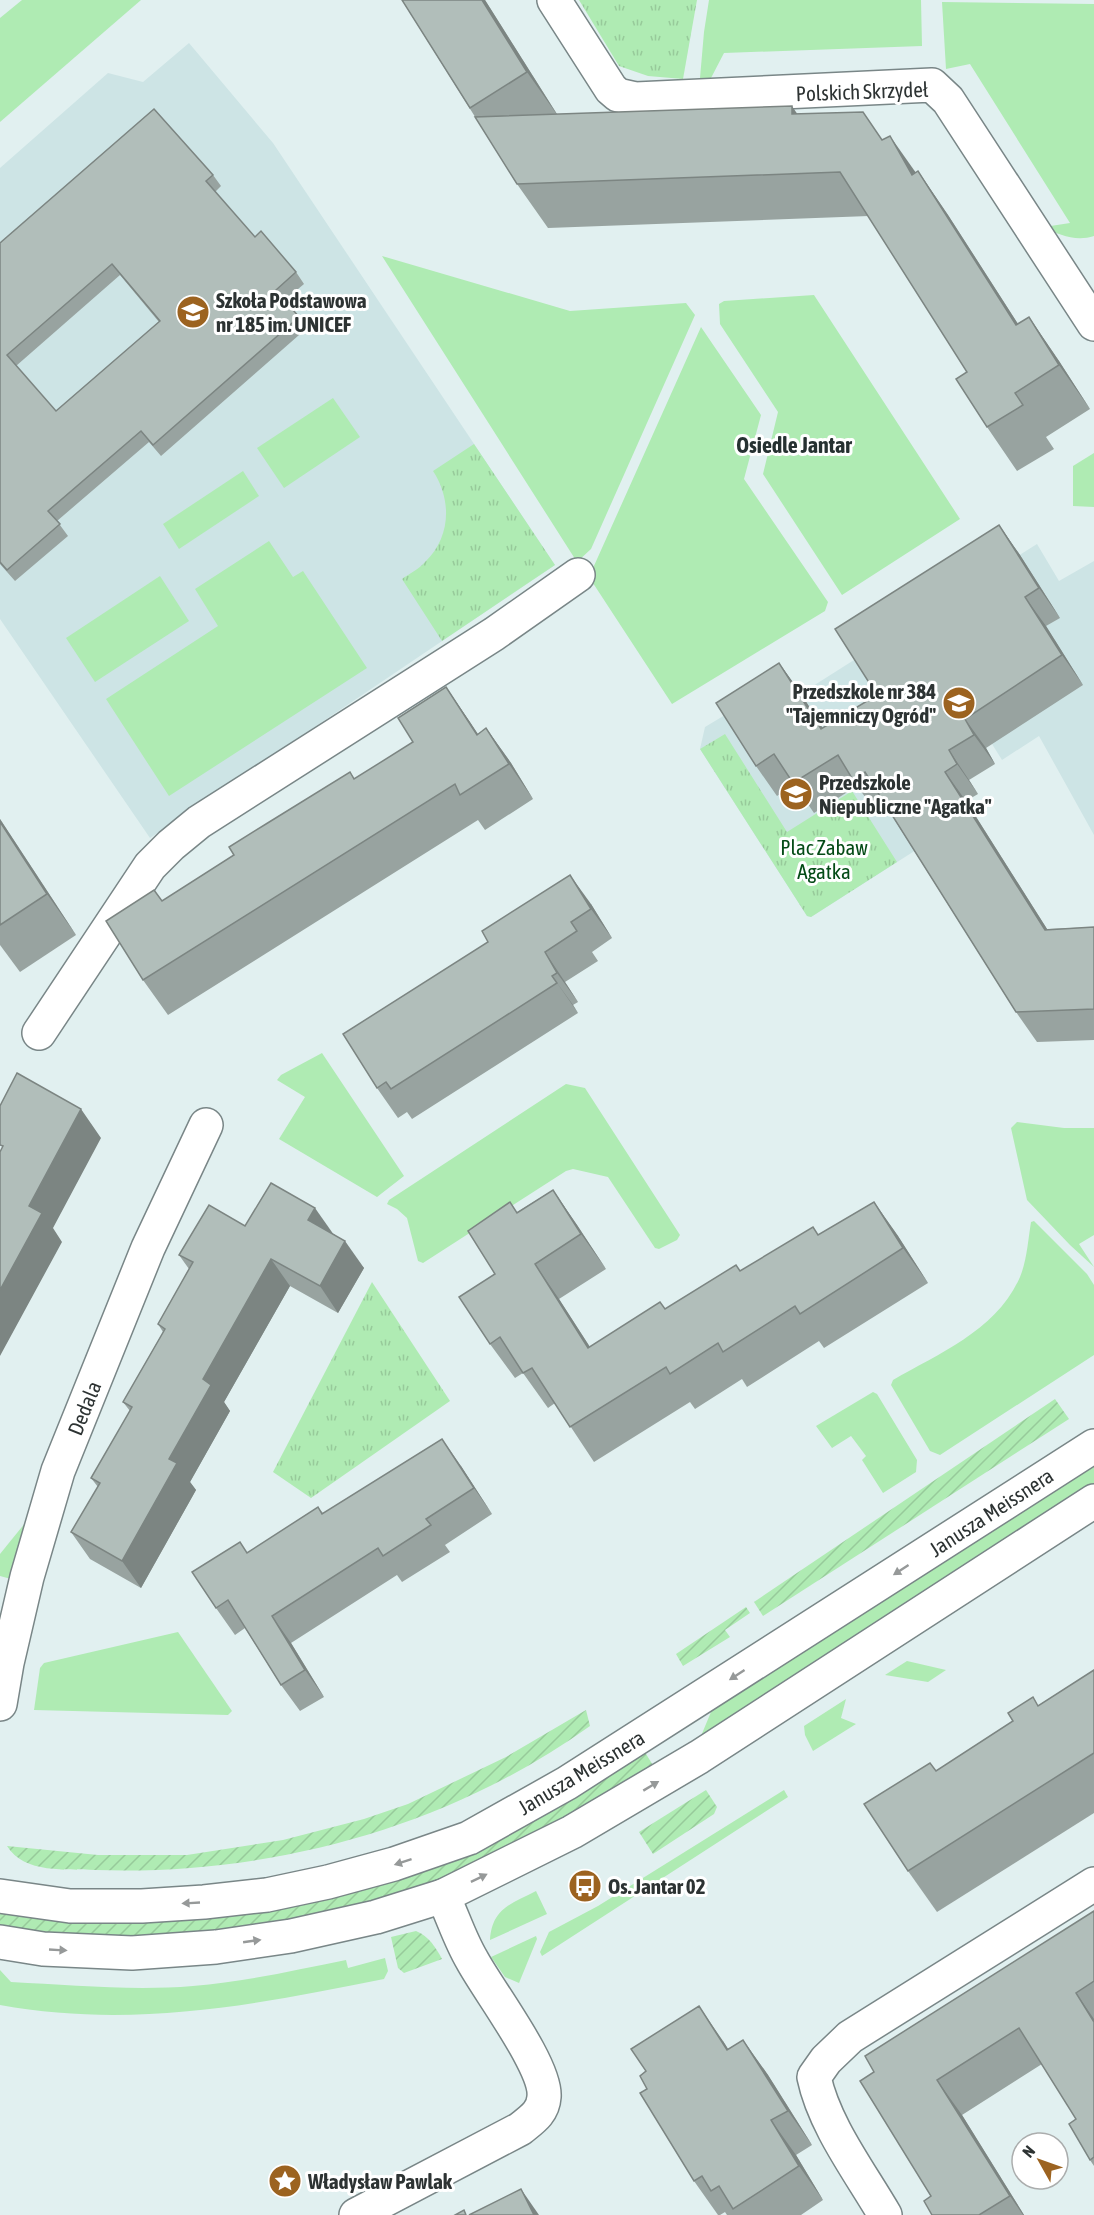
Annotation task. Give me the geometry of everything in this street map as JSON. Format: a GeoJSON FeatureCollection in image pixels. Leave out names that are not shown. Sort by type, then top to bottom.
{"type":"FeatureCollection","features":[{"type":"Feature","properties":{"kind":"street","name":"Polskich Skrzydeł"},"geometry":{"type":"LineString","coordinates":[[554,0],[611,89],[618,95],[626,97],[636,99],[691,98],[932,86],[938,88],[948,99],[1094,324]]}},
{"type":"Feature","properties":{"kind":"street"},"geometry":{"type":"LineString","coordinates":[[39,1033],[127,881],[150,866],[199,822],[494,634],[578,575]]}},
{"type":"Feature","properties":{"kind":"street","name":"Dedala"},"geometry":{"type":"LineString","coordinates":[[0,1704],[27,1577],[58,1471],[148,1248],[206,1125]]}},
{"type":"Feature","properties":{"kind":"street","name":"Janusza Meissnera"},"geometry":{"type":"LineString","coordinates":[[0,1896],[70,1906],[142,1906],[267,1895],[328,1882],[394,1864],[469,1838],[567,1784],[1094,1446]]}},
{"type":"Feature","properties":{"kind":"street"},"geometry":{"type":"LineString","coordinates":[[0,1942],[43,1949],[132,1953],[216,1947],[291,1936],[376,1917],[444,1896],[572,1832],[699,1757],[1094,1501]]}},
{"type":"Feature","properties":{"kind":"street"},"geometry":{"type":"LineString","coordinates":[[885,2215],[828,2119],[818,2096],[814,2077],[826,2060],[850,2037],[1094,1884]]}},
{"type":"Feature","properties":{"kind":"street"},"geometry":{"type":"LineString","coordinates":[[356,2215],[520,2129],[543,2107],[543,2082],[520,2037],[471,1958],[444,1896]]}},
{"type":"Feature","properties":{"kind":"shaded area","name":"Szkoła Podstawowa nr 185 im. UNICEF"},"geometry":{"type":"Polygon","coordinates":[[[189,43],[273,143],[555,565],[150,838],[0,619],[0,168],[108,73],[143,82],[189,43]]]}},
{"type":"Feature","properties":{"kind":"shaded area"},"geometry":{"type":"Polygon","coordinates":[[[1037,544],[1059,581],[1094,561],[1094,835],[1039,736],[1002,760],[987,736],[874,809],[886,802],[916,850],[811,917],[807,916],[700,749],[705,727],[780,682],[813,686],[1037,544]]]}},
{"type":"Feature","properties":{"kind":"green space"},"geometry":{"type":"Polygon","coordinates":[[[22,0],[141,0],[0,122],[0,18],[22,0]]]}},
{"type":"Feature","properties":{"kind":"green space"},"geometry":{"type":"Polygon","coordinates":[[[579,0],[697,0],[683,79],[648,76],[619,66],[579,0]]]}},
{"type":"Feature","properties":{"kind":"green space"},"geometry":{"type":"Polygon","coordinates":[[[709,0],[921,0],[922,46],[724,53],[711,78],[700,78],[709,0]]]}},
{"type":"Feature","properties":{"kind":"green space"},"geometry":{"type":"Polygon","coordinates":[[[942,2],[1094,4],[1094,236],[1074,238],[1044,227],[1070,223],[970,64],[946,69],[942,2]]]}},
{"type":"Feature","properties":{"kind":"green space"},"geometry":{"type":"Polygon","coordinates":[[[382,256],[570,311],[686,303],[695,315],[591,549],[577,562],[382,256]]]}},
{"type":"Feature","properties":{"kind":"green space"},"geometry":{"type":"Polygon","coordinates":[[[814,295],[960,519],[842,595],[763,474],[778,412],[720,324],[719,304],[724,301],[814,295]]]}},
{"type":"Feature","properties":{"kind":"green space"},"geometry":{"type":"Polygon","coordinates":[[[701,327],[761,415],[744,479],[828,602],[825,611],[672,704],[589,577],[701,327]]]}},
{"type":"Feature","properties":{"kind":"green space"},"geometry":{"type":"Polygon","coordinates":[[[333,398],[360,437],[284,488],[257,448],[333,398]]]}},
{"type":"Feature","properties":{"kind":"green space"},"geometry":{"type":"Polygon","coordinates":[[[474,444],[555,565],[442,641],[402,579],[420,567],[434,552],[444,530],[446,506],[433,471],[474,444]]]}},
{"type":"Feature","properties":{"kind":"green space"},"geometry":{"type":"Polygon","coordinates":[[[1094,453],[1094,507],[1073,506],[1073,466],[1094,453]]]}},
{"type":"Feature","properties":{"kind":"green space"},"geometry":{"type":"Polygon","coordinates":[[[243,471],[259,496],[179,549],[163,524],[243,471]]]}},
{"type":"Feature","properties":{"kind":"green space"},"geometry":{"type":"Polygon","coordinates":[[[269,541],[293,577],[303,571],[367,668],[169,796],[106,699],[218,626],[195,589],[269,541]]]}},
{"type":"Feature","properties":{"kind":"green space"},"geometry":{"type":"Polygon","coordinates":[[[160,576],[189,621],[95,682],[66,638],[160,576]]]}},
{"type":"Feature","properties":{"kind":"green space","name":"Plac Zabaw Agatka"},"geometry":{"type":"Polygon","coordinates":[[[725,734],[787,832],[852,791],[897,862],[811,917],[807,916],[700,749],[725,734]]]}},
{"type":"Feature","properties":{"kind":"green space"},"geometry":{"type":"Polygon","coordinates":[[[322,1053],[404,1176],[377,1197],[279,1139],[305,1097],[277,1080],[281,1075],[322,1053]]]}},
{"type":"Feature","properties":{"kind":"green space"},"geometry":{"type":"Polygon","coordinates":[[[566,1084],[585,1088],[680,1235],[677,1240],[659,1249],[655,1248],[608,1177],[573,1169],[566,1171],[423,1263],[418,1261],[407,1218],[387,1204],[389,1200],[566,1084]]]}},
{"type":"Feature","properties":{"kind":"green space"},"geometry":{"type":"Polygon","coordinates":[[[1017,1122],[1064,1128],[1094,1128],[1094,1235],[1079,1244],[1094,1267],[1027,1200],[1011,1128],[1017,1122]]]}},
{"type":"Feature","properties":{"kind":"green space"},"geometry":{"type":"Polygon","coordinates":[[[1034,1221],[1087,1274],[1094,1285],[1094,1355],[940,1455],[930,1451],[891,1385],[893,1380],[948,1350],[982,1326],[997,1312],[1010,1296],[1020,1277],[1026,1257],[1031,1222],[1034,1221]]]}},
{"type":"Feature","properties":{"kind":"green space"},"geometry":{"type":"Polygon","coordinates":[[[372,1282],[450,1401],[311,1498],[273,1472],[372,1282]]]}},
{"type":"Feature","properties":{"kind":"green space"},"geometry":{"type":"Polygon","coordinates":[[[873,1392],[877,1394],[917,1460],[916,1472],[883,1493],[862,1460],[866,1456],[851,1436],[832,1448],[816,1426],[873,1392]]]}},
{"type":"Feature","properties":{"kind":"green space"},"geometry":{"type":"Polygon","coordinates":[[[1055,1399],[1069,1419],[763,1616],[754,1602],[1055,1399]]]}},
{"type":"Feature","properties":{"kind":"green space"},"geometry":{"type":"Polygon","coordinates":[[[1094,1460],[1094,1485],[701,1736],[711,1712],[710,1706],[1094,1460]]]}},
{"type":"Feature","properties":{"kind":"green space"},"geometry":{"type":"Polygon","coordinates":[[[34,1512],[11,1579],[0,1576],[0,1554],[34,1512]]]}},
{"type":"Feature","properties":{"kind":"green space"},"geometry":{"type":"Polygon","coordinates":[[[746,1607],[750,1613],[725,1630],[730,1637],[683,1666],[676,1654],[746,1607]]]}},
{"type":"Feature","properties":{"kind":"green space"},"geometry":{"type":"Polygon","coordinates":[[[178,1632],[232,1711],[228,1715],[34,1710],[40,1668],[44,1663],[178,1632]]]}},
{"type":"Feature","properties":{"kind":"green space"},"geometry":{"type":"Polygon","coordinates":[[[907,1661],[946,1670],[928,1682],[885,1675],[907,1661]]]}},
{"type":"Feature","properties":{"kind":"green space"},"geometry":{"type":"Polygon","coordinates":[[[846,1699],[841,1718],[856,1724],[813,1751],[805,1735],[804,1726],[846,1699]]]}},
{"type":"Feature","properties":{"kind":"green space"},"geometry":{"type":"Polygon","coordinates":[[[586,1710],[590,1726],[535,1762],[477,1792],[417,1818],[354,1838],[291,1854],[226,1864],[160,1870],[72,1870],[35,1866],[15,1855],[7,1846],[98,1855],[187,1855],[283,1840],[364,1819],[408,1804],[506,1757],[586,1710]]]}},
{"type":"Feature","properties":{"kind":"green space"},"geometry":{"type":"Polygon","coordinates":[[[643,1749],[654,1767],[600,1802],[434,1886],[328,1916],[167,1938],[11,1932],[0,1925],[0,1913],[5,1911],[275,1907],[643,1749]]]}},
{"type":"Feature","properties":{"kind":"green space"},"geometry":{"type":"Polygon","coordinates":[[[706,1790],[717,1807],[714,1814],[653,1854],[639,1832],[706,1790]]]}},
{"type":"Feature","properties":{"kind":"green space"},"geometry":{"type":"Polygon","coordinates":[[[784,1790],[788,1797],[542,1956],[540,1952],[549,1932],[598,1906],[784,1790]]]}},
{"type":"Feature","properties":{"kind":"green space"},"geometry":{"type":"Polygon","coordinates":[[[536,1891],[547,1914],[490,1940],[495,1921],[504,1908],[536,1891]]]}},
{"type":"Feature","properties":{"kind":"green space"},"geometry":{"type":"Polygon","coordinates":[[[416,1931],[428,1939],[442,1959],[404,1973],[398,1968],[391,1937],[416,1931]]]}},
{"type":"Feature","properties":{"kind":"green space"},"geometry":{"type":"Polygon","coordinates":[[[536,1936],[537,1939],[519,1983],[505,1977],[491,1957],[536,1936]]]}},
{"type":"Feature","properties":{"kind":"green space"},"geometry":{"type":"Polygon","coordinates":[[[385,1958],[388,1971],[384,1979],[288,1997],[193,2011],[98,2015],[49,2012],[0,2005],[0,1970],[11,1982],[148,1988],[232,1982],[346,1960],[348,1968],[385,1958]]]}},
{"type":"Feature","properties":{"kind":"building"},"geometry":{"type":"Polygon","coordinates":[[[402,0],[482,0],[527,72],[470,108],[402,0]]]}},
{"type":"Feature","properties":{"kind":"building"},"geometry":{"type":"Polygon","coordinates":[[[792,106],[792,114],[863,112],[882,140],[890,136],[912,175],[918,171],[1016,325],[1029,317],[1059,365],[1015,393],[1023,405],[987,427],[956,379],[967,372],[840,172],[517,184],[475,117],[792,106]]]}},
{"type":"Feature","properties":{"kind":"building"},"geometry":{"type":"Polygon","coordinates":[[[154,109],[213,175],[206,181],[255,237],[261,231],[296,272],[276,290],[299,317],[153,445],[141,431],[48,511],[60,524],[7,570],[0,562],[0,243],[154,109]],[[112,264],[7,355],[56,411],[160,321],[112,264]]]}},
{"type":"Feature","properties":{"kind":"building"},"geometry":{"type":"Polygon","coordinates":[[[999,525],[1039,588],[1025,597],[1062,655],[965,719],[974,735],[949,750],[957,764],[945,772],[1045,930],[1094,927],[1094,1009],[1016,1012],[865,772],[853,780],[838,755],[793,783],[774,754],[756,766],[716,703],[779,663],[821,729],[877,695],[835,629],[999,525]]]}},
{"type":"Feature","properties":{"kind":"building"},"geometry":{"type":"Polygon","coordinates":[[[446,687],[477,735],[486,728],[509,764],[460,795],[455,784],[143,980],[106,921],[154,890],[162,901],[234,855],[229,847],[350,772],[354,779],[413,742],[398,718],[446,687]]]}},
{"type":"Feature","properties":{"kind":"building"},"geometry":{"type":"Polygon","coordinates":[[[0,822],[47,894],[0,925],[0,822]]]}},
{"type":"Feature","properties":{"kind":"building"},"geometry":{"type":"Polygon","coordinates":[[[570,875],[591,909],[571,922],[577,931],[545,952],[557,973],[552,976],[557,983],[391,1089],[386,1082],[377,1088],[343,1034],[488,942],[482,931],[570,875]]]}},
{"type":"Feature","properties":{"kind":"building"},"geometry":{"type":"Polygon","coordinates":[[[17,1073],[81,1109],[29,1206],[42,1213],[0,1290],[0,1152],[3,1146],[0,1145],[0,1106],[17,1073]]]}},
{"type":"Feature","properties":{"kind":"building"},"geometry":{"type":"Polygon","coordinates":[[[271,1183],[315,1208],[308,1220],[345,1241],[320,1286],[271,1259],[203,1379],[211,1385],[169,1459],[177,1463],[122,1561],[71,1532],[100,1483],[91,1478],[132,1407],[123,1402],[165,1329],[158,1324],[193,1262],[179,1255],[209,1205],[245,1226],[271,1183]]]}},
{"type":"Feature","properties":{"kind":"building"},"geometry":{"type":"Polygon","coordinates":[[[553,1190],[581,1234],[535,1264],[588,1348],[660,1302],[665,1309],[736,1265],[740,1271],[813,1227],[818,1235],[874,1202],[903,1248],[800,1314],[795,1306],[723,1352],[718,1343],[670,1374],[666,1367],[570,1427],[532,1368],[523,1373],[500,1337],[490,1344],[459,1297],[495,1274],[468,1231],[510,1202],[517,1213],[553,1190]]]}},
{"type":"Feature","properties":{"kind":"building"},"geometry":{"type":"Polygon","coordinates":[[[442,1439],[474,1488],[426,1519],[431,1525],[383,1556],[378,1548],[272,1616],[305,1670],[281,1685],[228,1600],[216,1608],[192,1572],[240,1542],[247,1553],[318,1507],[322,1514],[442,1439]]]}},
{"type":"Feature","properties":{"kind":"building"},"geometry":{"type":"Polygon","coordinates":[[[1094,1670],[1094,1753],[908,1871],[864,1804],[930,1763],[936,1771],[1013,1721],[1008,1713],[1033,1697],[1038,1706],[1094,1670]]]}},
{"type":"Feature","properties":{"kind":"building"},"geometry":{"type":"Polygon","coordinates":[[[1094,1911],[1094,1981],[1076,1993],[1094,2022],[1094,2157],[1090,2160],[1069,2124],[1076,2119],[1019,2028],[937,2080],[1010,2196],[979,2215],[932,2215],[924,2201],[931,2196],[860,2081],[874,2072],[865,2056],[1094,1911]]]}},
{"type":"Feature","properties":{"kind":"building"},"geometry":{"type":"Polygon","coordinates":[[[699,2006],[727,2050],[743,2040],[788,2111],[771,2120],[799,2166],[733,2209],[719,2186],[711,2191],[702,2176],[694,2181],[640,2093],[647,2089],[640,2076],[646,2071],[631,2049],[699,2006]]]}},
{"type":"Feature","properties":{"kind":"building"},"geometry":{"type":"Polygon","coordinates":[[[521,2189],[534,2215],[469,2215],[521,2189]]]}},
{"type":"Feature","properties":{"kind":"building"},"geometry":{"type":"Polygon","coordinates":[[[464,2210],[466,2215],[455,2215],[464,2210]]]}},
{"type":"Feature","properties":{"kind":"place","name":"Szkoła Podstawowa nr 185 im. UNICEF"},"geometry":{"type":"Point","coordinates":[193,312]}},
{"type":"Feature","properties":{"kind":"place","name":"Przedszkole nr 384 \"Tajemniczy Ogród\""},"geometry":{"type":"Point","coordinates":[959,703]}},
{"type":"Feature","properties":{"kind":"place","name":"Przedszkole Niepubliczne \"Agatka\""},"geometry":{"type":"Point","coordinates":[796,794]}},
{"type":"Feature","properties":{"kind":"place","name":"Os. Jantar 02"},"geometry":{"type":"Point","coordinates":[585,1886]}},
{"type":"Feature","properties":{"kind":"place","name":"Władysław Pawlak"},"geometry":{"type":"Point","coordinates":[285,2181]}},
{"type":"Feature","properties":{"kind":"district","name":"Osiedle Jantar"},"geometry":{"type":"Point","coordinates":[794,445]}}]}
